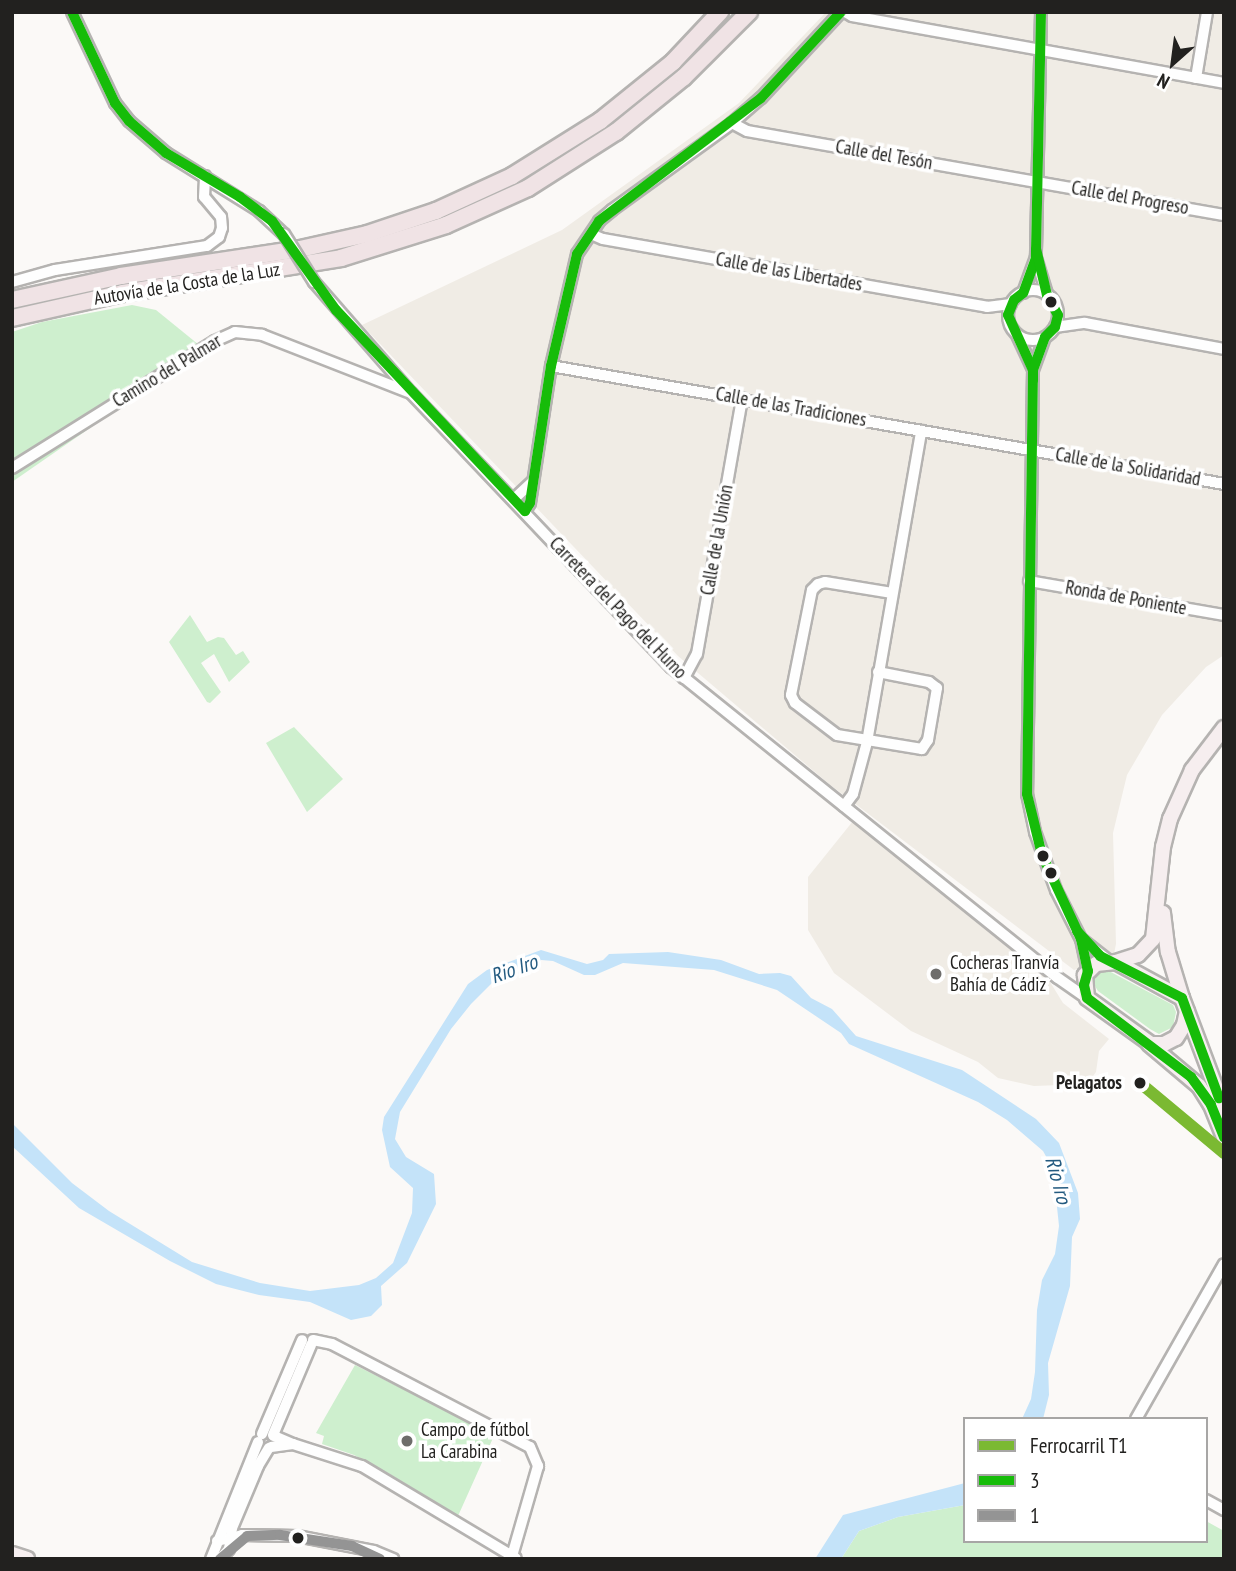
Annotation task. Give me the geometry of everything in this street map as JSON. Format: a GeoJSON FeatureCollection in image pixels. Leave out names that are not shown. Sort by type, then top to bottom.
{"type":"FeatureCollection","features":[{"type":"Feature","properties":{"kind":"highway","name":"Autovía de la Costa de la Luz"},"geometry":{"type":"LineString","coordinates":[[12,300],[121,276],[300,249],[367,234],[436,211],[512,176],[600,121],[673,62],[720,12]]}},
{"type":"Feature","properties":{"kind":"highway","name":"Autovía de la Costa de la Luz"},"geometry":{"type":"LineString","coordinates":[[12,318],[123,293],[341,258],[411,239],[476,213],[563,167],[616,132],[684,77],[749,12]]}},
{"type":"Feature","properties":{"kind":"main road"},"geometry":{"type":"LineString","coordinates":[[1224,728],[1192,770],[1176,802],[1163,847],[1157,922],[1150,944],[1138,955],[1096,964],[1086,973],[1084,985],[1087,998],[1181,1068],[1199,1086],[1212,1105],[1224,1138]]}},
{"type":"Feature","properties":{"kind":"main road"},"geometry":{"type":"LineString","coordinates":[[1159,891],[1168,952],[1184,1005],[1224,1110]]}},
{"type":"Feature","properties":{"kind":"main road"},"geometry":{"type":"LineString","coordinates":[[1113,961],[1184,1005]]}},
{"type":"Feature","properties":{"kind":"main road"},"geometry":{"type":"LineString","coordinates":[[1145,1041],[1158,1045],[1176,1038],[1184,1025],[1184,1005]]}},
{"type":"Feature","properties":{"kind":"main road"},"geometry":{"type":"LineString","coordinates":[[12,1554],[27,1559]]}},
{"type":"Feature","properties":{"kind":"street"},"geometry":{"type":"LineString","coordinates":[[12,282],[55,270],[207,246],[219,237],[222,228],[221,217],[204,197],[205,176],[152,143],[120,110],[72,12]]}},
{"type":"Feature","properties":{"kind":"street"},"geometry":{"type":"LineString","coordinates":[[528,507],[551,366],[570,273],[577,254],[612,210],[732,123],[761,98],[843,12],[852,16],[1224,83]]}},
{"type":"Feature","properties":{"kind":"street"},"geometry":{"type":"LineString","coordinates":[[1041,12],[1036,258],[1047,295],[1057,307],[1085,323]]}},
{"type":"Feature","properties":{"kind":"street"},"geometry":{"type":"LineString","coordinates":[[1196,78],[1207,12]]}},
{"type":"Feature","properties":{"kind":"street","name":"Calle del Tesón"},"geometry":{"type":"LineString","coordinates":[[732,123],[747,131],[1037,182]]}},
{"type":"Feature","properties":{"kind":"street","name":"Carretera del Pago del Humo"},"geometry":{"type":"LineString","coordinates":[[205,176],[259,211],[284,234],[314,282],[411,393],[528,507],[684,678],[1087,998]]}},
{"type":"Feature","properties":{"kind":"street","name":"Calle del Progreso"},"geometry":{"type":"LineString","coordinates":[[1037,182],[1224,215]]}},
{"type":"Feature","properties":{"kind":"street","name":"Calle de las Libertades"},"geometry":{"type":"LineString","coordinates":[[591,234],[603,239],[987,307],[1011,304]]}},
{"type":"Feature","properties":{"kind":"street"},"geometry":{"type":"LineString","coordinates":[[1023,293],[1036,258]]}},
{"type":"Feature","properties":{"kind":"street"},"geometry":{"type":"LineString","coordinates":[[1033,370],[1009,323],[1011,304],[1023,293],[1031,290],[1047,295]]}},
{"type":"Feature","properties":{"kind":"street","name":"Calle de las Libertades"},"geometry":{"type":"LineString","coordinates":[[987,307],[1009,323]]}},
{"type":"Feature","properties":{"kind":"street"},"geometry":{"type":"LineString","coordinates":[[1055,327],[1057,307]]}},
{"type":"Feature","properties":{"kind":"street"},"geometry":{"type":"LineString","coordinates":[[1056,973],[1073,978],[1086,973],[1081,939],[1042,855],[1027,794],[1033,370],[1045,337],[1055,327],[1085,323],[1224,349]]}},
{"type":"Feature","properties":{"kind":"street","name":"Camino del Palmar"},"geometry":{"type":"LineString","coordinates":[[12,468],[215,341],[235,332],[262,335],[411,393]]}},
{"type":"Feature","properties":{"kind":"street"},"geometry":{"type":"LineString","coordinates":[[1016,334],[1030,340],[1045,337]]}},
{"type":"Feature","properties":{"kind":"street","name":"Calle de las Tradiciones"},"geometry":{"type":"LineString","coordinates":[[551,366],[1031,450]]}},
{"type":"Feature","properties":{"kind":"street","name":"Calle de la Unión"},"geometry":{"type":"LineString","coordinates":[[684,678],[697,654],[742,398]]}},
{"type":"Feature","properties":{"kind":"street"},"geometry":{"type":"LineString","coordinates":[[844,806],[853,794],[867,741],[921,431]]}},
{"type":"Feature","properties":{"kind":"street","name":"Calle de la Solidaridad"},"geometry":{"type":"LineString","coordinates":[[1031,450],[1224,484]]}},
{"type":"Feature","properties":{"kind":"street"},"geometry":{"type":"LineString","coordinates":[[517,496],[532,482]]}},
{"type":"Feature","properties":{"kind":"street","name":"Ronda de Poniente"},"geometry":{"type":"LineString","coordinates":[[1029,581],[1224,615]]}},
{"type":"Feature","properties":{"kind":"street"},"geometry":{"type":"LineString","coordinates":[[878,672],[934,685],[937,688],[927,744],[918,750],[831,732],[795,703],[791,690],[812,590],[818,584],[825,582],[892,593]]}},
{"type":"Feature","properties":{"kind":"street"},"geometry":{"type":"LineString","coordinates":[[1081,939],[1113,961]]}},
{"type":"Feature","properties":{"kind":"street"},"geometry":{"type":"LineString","coordinates":[[1137,1417],[1224,1265]]}},
{"type":"Feature","properties":{"kind":"street"},"geometry":{"type":"LineString","coordinates":[[224,1546],[268,1440],[309,1342],[332,1343],[530,1447],[538,1466],[514,1557],[362,1466],[293,1444],[268,1440]]}},
{"type":"Feature","properties":{"kind":"street"},"geometry":{"type":"LineString","coordinates":[[211,1559],[224,1546],[268,1440]]}},
{"type":"Feature","properties":{"kind":"street"},"geometry":{"type":"LineString","coordinates":[[1208,1501],[1224,1510]]}},
{"type":"Feature","properties":{"kind":"street"},"geometry":{"type":"LineString","coordinates":[[237,1517],[247,1536]]}},
{"type":"Feature","properties":{"kind":"street"},"geometry":{"type":"LineString","coordinates":[[224,1546],[247,1536],[297,1536],[367,1550],[393,1559]]}},
{"type":"Feature","properties":{"kind":"street"},"geometry":{"type":"LineString","coordinates":[[367,1550],[380,1559]]}},
{"type":"Feature","properties":{"kind":"shaded area"},"geometry":{"type":"Polygon","coordinates":[[[826,12],[1224,12],[1224,655],[1206,667],[1162,715],[1127,775],[1113,833],[1114,954],[1074,970],[829,784],[678,656],[362,325],[562,230],[739,103],[826,12]]]}},
{"type":"Feature","properties":{"kind":"shaded area"},"geometry":{"type":"Polygon","coordinates":[[[853,821],[1047,977],[1063,1003],[1109,1039],[1099,1051],[1096,1072],[1087,1084],[1034,1086],[998,1078],[978,1062],[911,1031],[834,973],[808,930],[808,877],[853,821]]]}},
{"type":"Feature","properties":{"kind":"green space"},"geometry":{"type":"Polygon","coordinates":[[[132,305],[156,310],[204,349],[12,482],[12,332],[42,322],[132,305]]]}},
{"type":"Feature","properties":{"kind":"green space"},"geometry":{"type":"Polygon","coordinates":[[[190,615],[207,642],[218,637],[224,638],[236,655],[243,651],[250,662],[229,682],[214,654],[201,663],[221,692],[210,703],[169,642],[190,615]]]}},
{"type":"Feature","properties":{"kind":"green space"},"geometry":{"type":"Polygon","coordinates":[[[294,727],[343,779],[307,812],[266,743],[294,727]]]}},
{"type":"Feature","properties":{"kind":"green space"},"geometry":{"type":"Polygon","coordinates":[[[1107,970],[1173,1005],[1176,1012],[1173,1027],[1159,1034],[1098,991],[1093,983],[1099,971],[1107,970]]]}},
{"type":"Feature","properties":{"kind":"green space","name":"Campo de fútbol La Carabina"},"geometry":{"type":"Polygon","coordinates":[[[355,1365],[491,1433],[493,1438],[458,1516],[354,1455],[322,1444],[324,1436],[316,1433],[355,1365]]]}},
{"type":"Feature","properties":{"kind":"green space"},"geometry":{"type":"Polygon","coordinates":[[[963,1505],[963,1543],[1208,1543],[1208,1522],[1224,1531],[1224,1559],[841,1559],[859,1531],[898,1517],[963,1505]]]}},
{"type":"Feature","properties":{"kind":"water","name":"Rio Iro"},"geometry":{"type":"Polygon","coordinates":[[[541,950],[587,964],[603,960],[609,954],[668,952],[721,960],[759,974],[780,973],[791,976],[811,998],[832,1009],[856,1036],[962,1070],[1036,1119],[1059,1143],[1078,1193],[1080,1219],[1072,1237],[1070,1286],[1048,1363],[1049,1395],[1044,1417],[1023,1417],[1031,1399],[1035,1372],[1037,1310],[1042,1280],[1055,1254],[1059,1226],[1053,1169],[1043,1151],[1007,1120],[978,1102],[849,1044],[841,1033],[777,990],[714,970],[623,963],[595,975],[584,975],[553,961],[541,960],[531,969],[492,983],[471,1004],[451,1029],[400,1112],[395,1139],[406,1157],[434,1174],[436,1204],[407,1263],[381,1286],[382,1305],[371,1316],[351,1320],[310,1302],[259,1295],[216,1284],[170,1261],[79,1208],[12,1146],[12,1123],[72,1183],[109,1211],[192,1262],[260,1283],[310,1291],[359,1285],[376,1278],[393,1263],[412,1213],[413,1188],[390,1167],[382,1130],[384,1117],[468,984],[487,970],[541,950]]]}},
{"type":"Feature","properties":{"kind":"water"},"geometry":{"type":"Polygon","coordinates":[[[963,1484],[963,1505],[898,1517],[859,1531],[841,1559],[815,1559],[843,1515],[963,1484]]]}},
{"type":"Feature","properties":{"kind":"rail line","name":"T1"},"geometry":{"type":"LineString","coordinates":[[1139,1082],[1224,1153]]}},
{"type":"Feature","properties":{"kind":"transit line","name":"3"},"geometry":{"type":"LineString","coordinates":[[72,12],[115,103],[129,121],[166,153],[240,197],[272,221],[336,310],[525,511],[530,503],[551,366],[577,254],[599,221],[761,98],[841,12]]}},
{"type":"Feature","properties":{"kind":"transit line","name":"3"},"geometry":{"type":"LineString","coordinates":[[1041,12],[1036,258],[1023,293],[1014,300],[1008,315],[1033,370],[1027,794],[1042,855],[1081,939],[1088,971],[1084,985],[1087,998],[1191,1077],[1211,1105],[1224,1137]]}},
{"type":"Feature","properties":{"kind":"transit line","name":"3"},"geometry":{"type":"LineString","coordinates":[[1033,380],[1033,370],[1045,337],[1055,327],[1058,315],[1047,295],[1036,249]]}},
{"type":"Feature","properties":{"kind":"transit line","name":"3"},"geometry":{"type":"LineString","coordinates":[[1077,931],[1100,956],[1182,998],[1219,1098]]}},
{"type":"Feature","properties":{"kind":"transit line","name":"1"},"geometry":{"type":"LineString","coordinates":[[220,1559],[247,1536],[280,1535],[352,1546],[380,1559]]}},
{"type":"Feature","properties":{"kind":"place","name":"Cocheras Tranvía Bahía de Cádiz"},"geometry":{"type":"Point","coordinates":[936,974]}},
{"type":"Feature","properties":{"kind":"place","name":"Pelagatos"},"geometry":{"type":"Point","coordinates":[1140,1083]}},
{"type":"Feature","properties":{"kind":"place","name":"Campo de fútbol La Carabina"},"geometry":{"type":"Point","coordinates":[407,1441]}}]}
